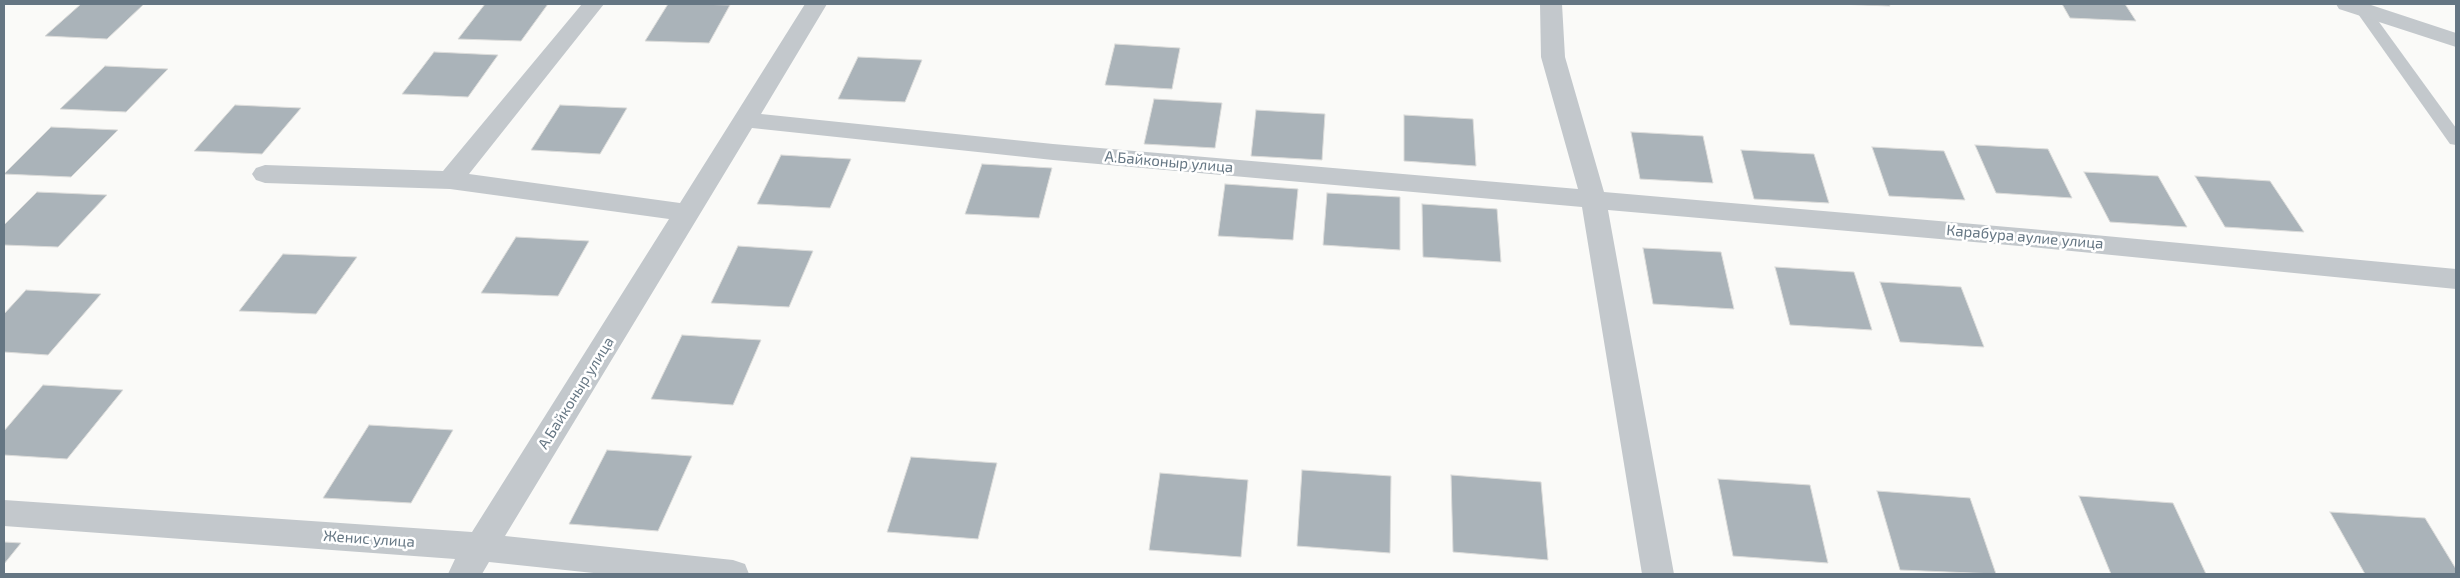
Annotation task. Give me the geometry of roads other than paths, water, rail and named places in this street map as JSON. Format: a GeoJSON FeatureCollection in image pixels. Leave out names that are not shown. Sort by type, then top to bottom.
{"type":"FeatureCollection","features":[{"type":"Feature","properties":{"kind":"street"},"geometry":{"type":"LineString","coordinates":[[450,180],[593,4]]}},
{"type":"Feature","properties":{"kind":"street","name":"А.Байконыр улица"},"geometry":{"type":"LineString","coordinates":[[464,574],[747,120],[816,4]]}},
{"type":"Feature","properties":{"kind":"street"},"geometry":{"type":"LineString","coordinates":[[1551,4],[1553,57],[1593,198],[1629,397],[1658,574]]}},
{"type":"Feature","properties":{"kind":"street"},"geometry":{"type":"LineString","coordinates":[[2356,5],[2456,40]]}},
{"type":"Feature","properties":{"kind":"street","name":"А.Байконыр улица"},"geometry":{"type":"LineString","coordinates":[[747,120],[1053,152],[1593,198]]}},
{"type":"Feature","properties":{"kind":"street"},"geometry":{"type":"LineString","coordinates":[[266,174],[450,180],[688,213]]}},
{"type":"Feature","properties":{"kind":"street","name":"Карабура аулие улица"},"geometry":{"type":"LineString","coordinates":[[1593,198],[2456,279]]}},
{"type":"Feature","properties":{"kind":"street","name":"Женис улица"},"geometry":{"type":"LineString","coordinates":[[4,513],[481,547],[733,574]]}},
{"type":"Feature","properties":{"kind":"lane"},"geometry":{"type":"LineString","coordinates":[[2356,5],[2456,140]]}}]}
